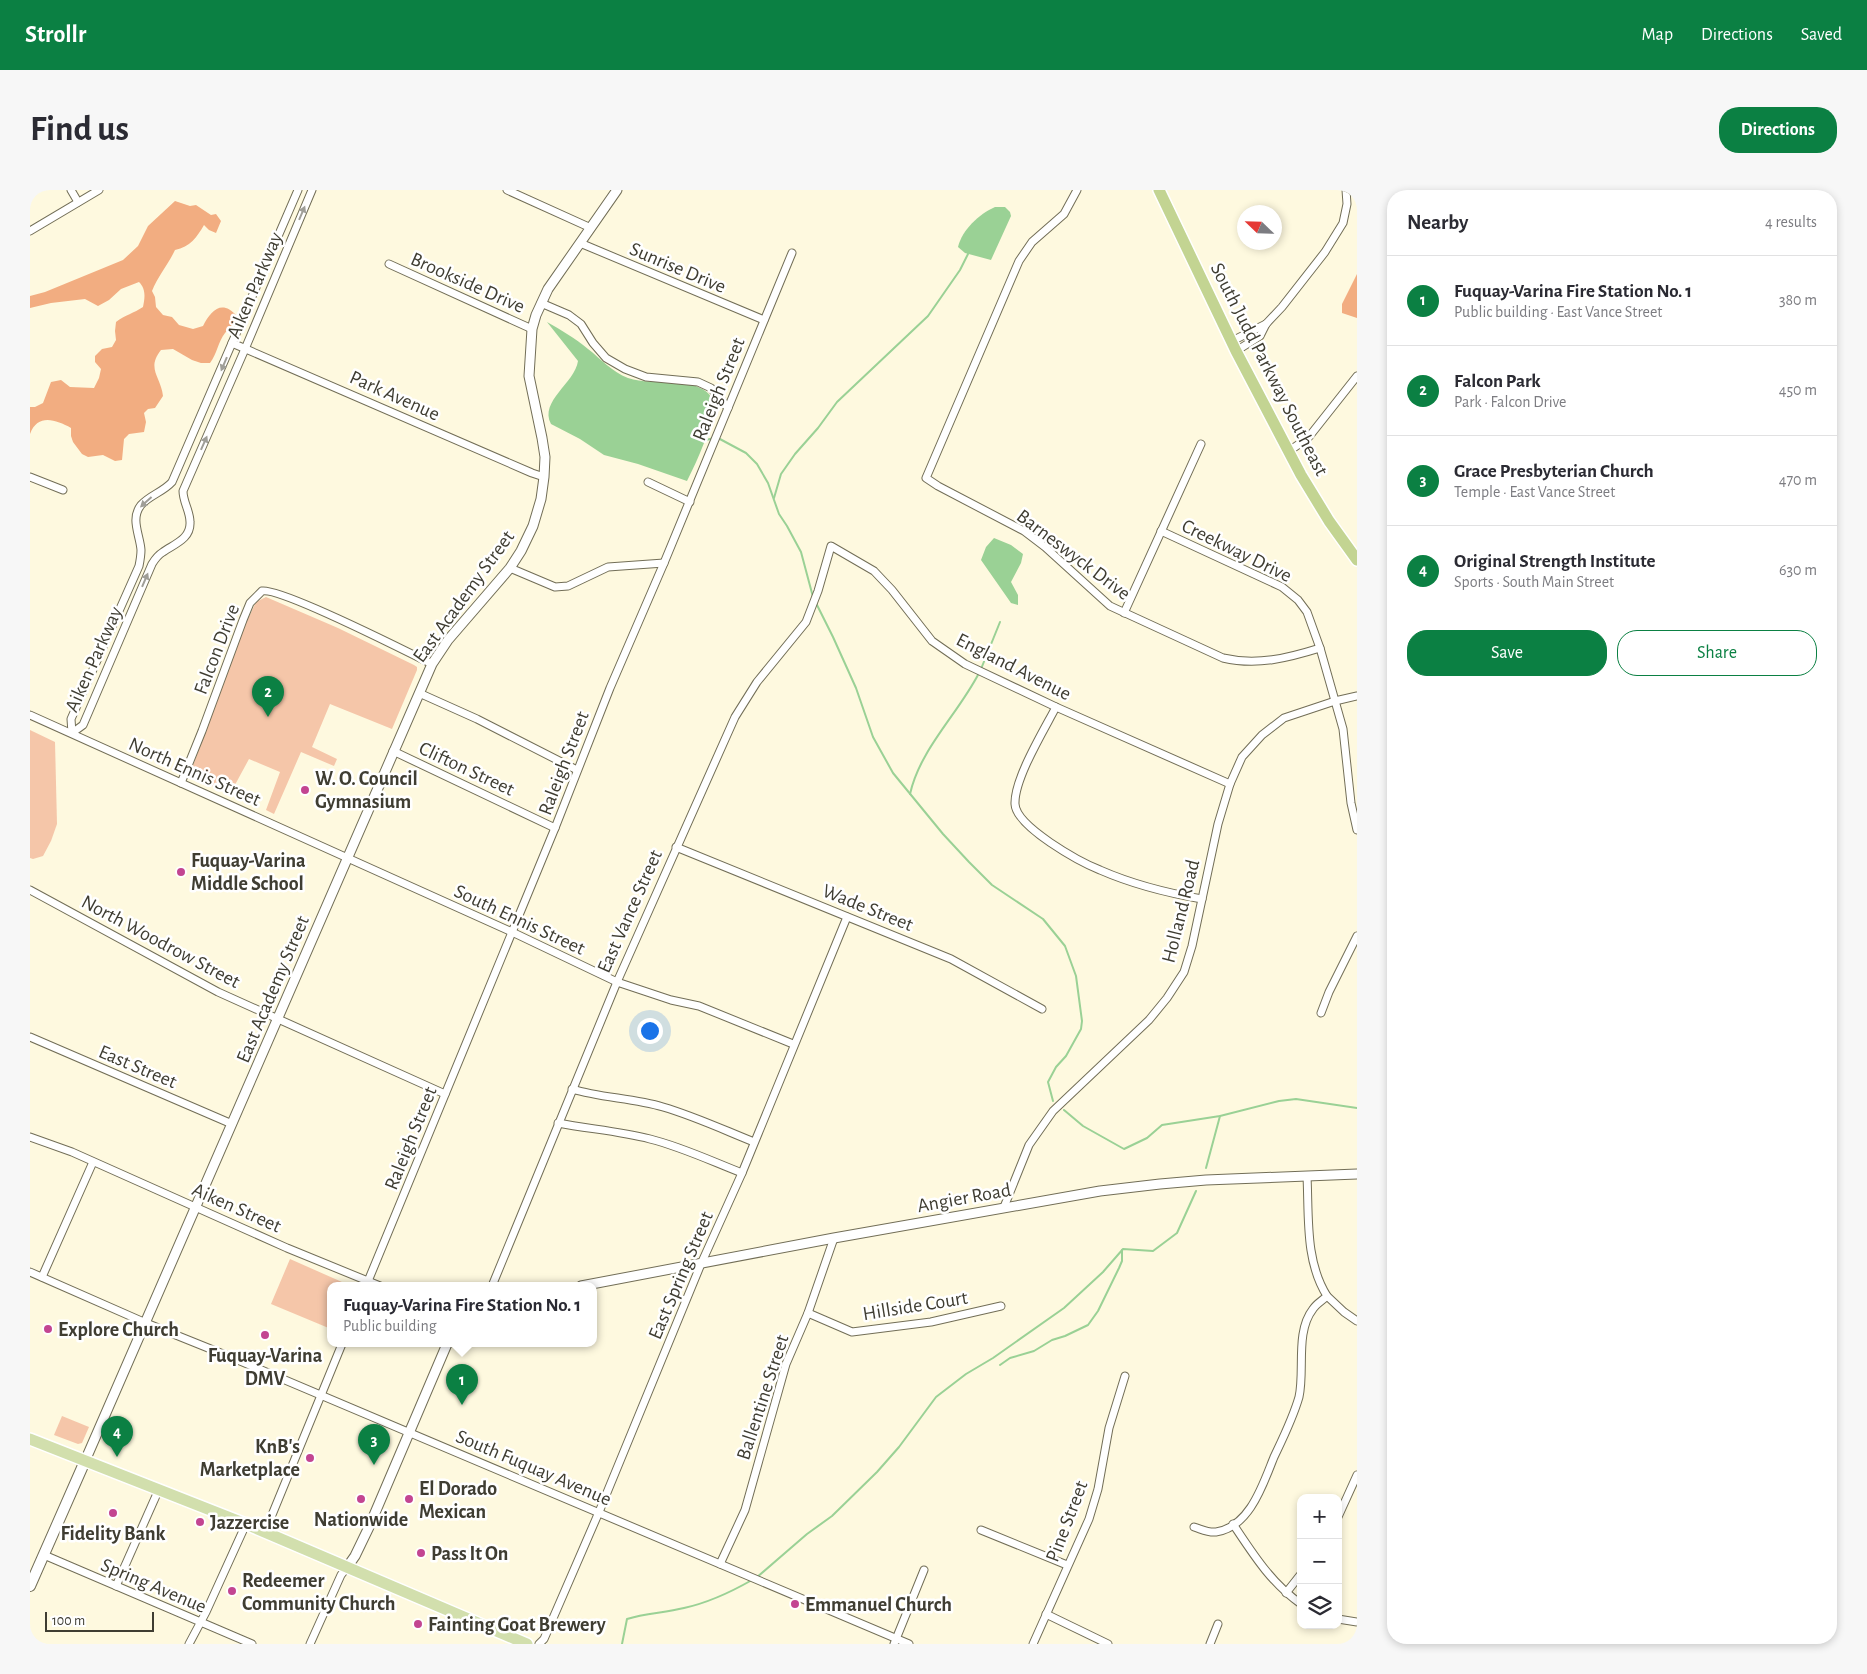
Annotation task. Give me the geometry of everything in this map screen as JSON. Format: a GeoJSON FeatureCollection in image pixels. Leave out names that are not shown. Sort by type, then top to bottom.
{"type":"FeatureCollection","features":[{"type":"Feature","properties":{"kind":"highway","name":"South Judd Parkway Southeast"},"geometry":{"type":"LineString","coordinates":[[1159,190],[1234,346],[1301,475],[1329,521],[1357,560]]}},
{"type":"Feature","properties":{"kind":"main road"},"geometry":{"type":"LineString","coordinates":[[30,1439],[348,1566],[527,1644]]}},
{"type":"Feature","properties":{"kind":"main road"},"geometry":{"type":"LineString","coordinates":[[30,1586],[85,1461]]}},
{"type":"Feature","properties":{"kind":"street"},"geometry":{"type":"LineString","coordinates":[[71,190],[78,202]]}},
{"type":"Feature","properties":{"kind":"street"},"geometry":{"type":"LineString","coordinates":[[30,231],[99,190]]}},
{"type":"Feature","properties":{"kind":"street","name":"Aiken Parkway"},"geometry":{"type":"LineString","coordinates":[[72,733],[71,719],[139,566],[141,551],[136,515],[141,505],[150,497],[166,490],[172,482],[298,190]]}},
{"type":"Feature","properties":{"kind":"street","name":"Aiken Parkway"},"geometry":{"type":"LineString","coordinates":[[72,733],[83,725],[152,565],[164,551],[183,540],[188,532],[191,524],[190,515],[183,499],[184,488],[312,190]]}},
{"type":"Feature","properties":{"kind":"street"},"geometry":{"type":"LineString","coordinates":[[507,190],[590,228]]}},
{"type":"Feature","properties":{"kind":"street","name":"East Academy Street"},"geometry":{"type":"LineString","coordinates":[[85,1461],[418,692],[432,664],[448,640],[510,568],[533,526],[542,499],[544,477],[542,438],[529,376],[532,329],[541,303],[553,282],[616,190]]}},
{"type":"Feature","properties":{"kind":"street","name":"Barneswyck Drive"},"geometry":{"type":"LineString","coordinates":[[1077,190],[1064,214],[1032,242],[1018,261],[926,478],[1024,532],[1045,547],[1110,606],[1224,658],[1236,661],[1260,662],[1284,659],[1320,648]]}},
{"type":"Feature","properties":{"kind":"street"},"geometry":{"type":"LineString","coordinates":[[1234,346],[1260,336],[1266,324],[1282,307],[1334,239],[1343,223],[1347,204],[1346,190]]}},
{"type":"Feature","properties":{"kind":"street","name":"Sunrise Drive"},"geometry":{"type":"LineString","coordinates":[[580,243],[764,320]]}},
{"type":"Feature","properties":{"kind":"street","name":"Raleigh Street"},"geometry":{"type":"LineString","coordinates":[[368,1282],[555,828],[610,688],[690,502],[792,253]]}},
{"type":"Feature","properties":{"kind":"street","name":"Brookside Drive"},"geometry":{"type":"LineString","coordinates":[[389,264],[532,329]]}},
{"type":"Feature","properties":{"kind":"street"},"geometry":{"type":"LineString","coordinates":[[541,303],[569,315],[581,324],[593,344],[606,358],[625,369],[646,378],[698,382],[711,388],[728,408]]}},
{"type":"Feature","properties":{"kind":"street","name":"Park Avenue"},"geometry":{"type":"LineString","coordinates":[[232,343],[532,474],[544,477]]}},
{"type":"Feature","properties":{"kind":"street"},"geometry":{"type":"LineString","coordinates":[[1289,451],[1308,438],[1357,376]]}},
{"type":"Feature","properties":{"kind":"street"},"geometry":{"type":"LineString","coordinates":[[1124,613],[1201,444]]}},
{"type":"Feature","properties":{"kind":"street"},"geometry":{"type":"LineString","coordinates":[[30,477],[63,490]]}},
{"type":"Feature","properties":{"kind":"street"},"geometry":{"type":"LineString","coordinates":[[172,482],[184,488]]}},
{"type":"Feature","properties":{"kind":"street"},"geometry":{"type":"LineString","coordinates":[[648,482],[690,502]]}},
{"type":"Feature","properties":{"kind":"street","name":"Creekway Drive"},"geometry":{"type":"LineString","coordinates":[[1161,531],[1282,587],[1298,600],[1307,612],[1320,648],[1343,729],[1351,803],[1357,830]]}},
{"type":"Feature","properties":{"kind":"street","name":"England Avenue"},"geometry":{"type":"LineString","coordinates":[[825,566],[831,546],[874,571],[892,590],[932,641],[965,664],[1056,707],[1230,784]]}},
{"type":"Feature","properties":{"kind":"street"},"geometry":{"type":"LineString","coordinates":[[140,560],[152,565]]}},
{"type":"Feature","properties":{"kind":"street"},"geometry":{"type":"LineString","coordinates":[[510,568],[555,587],[568,586],[608,567],[664,563]]}},
{"type":"Feature","properties":{"kind":"street","name":"East Vance Street"},"geometry":{"type":"LineString","coordinates":[[494,1282],[617,982],[735,717],[757,682],[806,622],[825,566]]}},
{"type":"Feature","properties":{"kind":"street","name":"Falcon Drive"},"geometry":{"type":"LineString","coordinates":[[180,783],[202,731],[250,603],[262,591],[271,591],[301,603],[432,664]]}},
{"type":"Feature","properties":{"kind":"street"},"geometry":{"type":"LineString","coordinates":[[418,692],[477,719],[577,770]]}},
{"type":"Feature","properties":{"kind":"street","name":"Holland Road"},"geometry":{"type":"LineString","coordinates":[[1004,1207],[1028,1145],[1053,1111],[1123,1046],[1168,998],[1184,972],[1192,946],[1218,824],[1230,784],[1242,757],[1262,735],[1284,718],[1335,701],[1357,696]]}},
{"type":"Feature","properties":{"kind":"street"},"geometry":{"type":"LineString","coordinates":[[1056,707],[1017,789],[1015,806],[1020,817],[1031,829],[1053,844],[1099,870],[1174,894],[1202,899]]}},
{"type":"Feature","properties":{"kind":"street","name":"North Ennis Street"},"geometry":{"type":"LineString","coordinates":[[30,714],[347,858]]}},
{"type":"Feature","properties":{"kind":"street","name":"Clifton Street"},"geometry":{"type":"LineString","coordinates":[[393,751],[555,828]]}},
{"type":"Feature","properties":{"kind":"street","name":"Wade Street"},"geometry":{"type":"LineString","coordinates":[[676,846],[951,959],[1042,1009]]}},
{"type":"Feature","properties":{"kind":"street","name":"South Ennis Street"},"geometry":{"type":"LineString","coordinates":[[347,858],[512,932],[617,982],[662,998],[699,1006],[793,1044]]}},
{"type":"Feature","properties":{"kind":"street","name":"North Woodrow Street"},"geometry":{"type":"LineString","coordinates":[[30,890],[218,992],[446,1094]]}},
{"type":"Feature","properties":{"kind":"street","name":"East Spring Street"},"geometry":{"type":"LineString","coordinates":[[539,1644],[544,1639],[599,1512],[701,1264],[742,1173],[793,1044],[847,917]]}},
{"type":"Feature","properties":{"kind":"street"},"geometry":{"type":"LineString","coordinates":[[1321,1013],[1329,992],[1357,936]]}},
{"type":"Feature","properties":{"kind":"street","name":"East Street"},"geometry":{"type":"LineString","coordinates":[[30,1037],[232,1124]]}},
{"type":"Feature","properties":{"kind":"street"},"geometry":{"type":"LineString","coordinates":[[572,1089],[588,1094],[616,1097],[663,1107],[754,1142]]}},
{"type":"Feature","properties":{"kind":"street"},"geometry":{"type":"LineString","coordinates":[[558,1123],[620,1132],[652,1139],[742,1173]]}},
{"type":"Feature","properties":{"kind":"street","name":"Aiken Street"},"geometry":{"type":"LineString","coordinates":[[30,1137],[93,1162],[363,1282]]}},
{"type":"Feature","properties":{"kind":"street"},"geometry":{"type":"LineString","coordinates":[[42,1277],[93,1162]]}},
{"type":"Feature","properties":{"kind":"street","name":"Angier Road"},"geometry":{"type":"LineString","coordinates":[[597,1283],[834,1238],[1100,1191],[1160,1184],[1357,1174]]}},
{"type":"Feature","properties":{"kind":"street"},"geometry":{"type":"LineString","coordinates":[[1307,1176],[1311,1252],[1320,1284],[1327,1296],[1344,1312],[1357,1320]]}},
{"type":"Feature","properties":{"kind":"street","name":"Ballentine Street"},"geometry":{"type":"LineString","coordinates":[[720,1564],[745,1510],[786,1364],[808,1313],[834,1238]]}},
{"type":"Feature","properties":{"kind":"street","name":"South Fuquay Avenue"},"geometry":{"type":"LineString","coordinates":[[30,1272],[146,1323],[599,1512],[895,1641],[909,1644]]}},
{"type":"Feature","properties":{"kind":"street"},"geometry":{"type":"LineString","coordinates":[[1194,1527],[1209,1532],[1218,1532],[1246,1514],[1254,1502],[1298,1398],[1302,1381],[1301,1346],[1304,1329],[1313,1309],[1327,1296]]}},
{"type":"Feature","properties":{"kind":"street","name":"Hillside Court"},"geometry":{"type":"LineString","coordinates":[[808,1313],[852,1332],[931,1322],[1001,1306]]}},
{"type":"Feature","properties":{"kind":"street"},"geometry":{"type":"LineString","coordinates":[[265,1532],[341,1347]]}},
{"type":"Feature","properties":{"kind":"street"},"geometry":{"type":"LineString","coordinates":[[310,1644],[341,1575],[355,1556],[446,1347]]}},
{"type":"Feature","properties":{"kind":"street","name":"Pine Street"},"geometry":{"type":"LineString","coordinates":[[1033,1644],[1088,1519],[1098,1489],[1108,1428],[1125,1376]]}},
{"type":"Feature","properties":{"kind":"street"},"geometry":{"type":"LineString","coordinates":[[1342,1508],[1357,1475]]}},
{"type":"Feature","properties":{"kind":"street"},"geometry":{"type":"LineString","coordinates":[[116,1586],[159,1489]]}},
{"type":"Feature","properties":{"kind":"street"},"geometry":{"type":"LineString","coordinates":[[189,1644],[211,1602],[246,1524]]}},
{"type":"Feature","properties":{"kind":"street"},"geometry":{"type":"LineString","coordinates":[[1233,1524],[1269,1576],[1297,1601]]}},
{"type":"Feature","properties":{"kind":"street"},"geometry":{"type":"LineString","coordinates":[[981,1530],[1067,1566]]}},
{"type":"Feature","properties":{"kind":"street","name":"Spring Avenue"},"geometry":{"type":"LineString","coordinates":[[44,1555],[252,1644]]}},
{"type":"Feature","properties":{"kind":"street"},"geometry":{"type":"LineString","coordinates":[[895,1641],[924,1570]]}},
{"type":"Feature","properties":{"kind":"street"},"geometry":{"type":"LineString","coordinates":[[1286,1593],[1297,1579]]}},
{"type":"Feature","properties":{"kind":"street"},"geometry":{"type":"LineString","coordinates":[[1046,1614],[1108,1644]]}},
{"type":"Feature","properties":{"kind":"street"},"geometry":{"type":"LineString","coordinates":[[1342,1620],[1357,1622]]}},
{"type":"Feature","properties":{"kind":"street"},"geometry":{"type":"LineString","coordinates":[[1210,1644],[1218,1624]]}},
{"type":"Feature","properties":{"kind":"shaded area"},"geometry":{"type":"Polygon","coordinates":[[[175,201],[190,206],[196,205],[211,215],[216,214],[221,221],[216,233],[204,225],[192,241],[185,247],[175,250],[152,291],[156,307],[163,315],[172,317],[179,325],[193,329],[203,326],[213,311],[222,307],[232,311],[237,316],[223,337],[210,363],[192,360],[173,349],[161,350],[155,363],[155,368],[163,396],[155,408],[148,409],[144,413],[146,422],[144,432],[129,434],[124,439],[122,460],[115,461],[103,455],[88,457],[82,454],[73,442],[71,428],[54,421],[48,420],[38,423],[33,427],[30,434],[30,407],[43,403],[51,382],[61,380],[70,387],[94,388],[101,369],[95,362],[95,356],[102,349],[112,347],[116,340],[116,322],[143,307],[144,290],[139,282],[121,289],[109,300],[98,306],[85,299],[51,303],[30,308],[30,296],[45,292],[123,260],[138,246],[148,226],[175,201]]]}},
{"type":"Feature","properties":{"kind":"shaded area"},"geometry":{"type":"Polygon","coordinates":[[[995,207],[1005,207],[1011,216],[991,260],[965,253],[958,247],[963,235],[977,218],[995,207]]]}},
{"type":"Feature","properties":{"kind":"shaded area"},"geometry":{"type":"Polygon","coordinates":[[[1357,274],[1357,318],[1342,313],[1342,304],[1357,274]]]}},
{"type":"Feature","properties":{"kind":"shaded area"},"geometry":{"type":"Polygon","coordinates":[[[547,322],[583,345],[612,369],[628,378],[633,380],[689,384],[708,393],[714,408],[713,418],[687,481],[638,464],[604,455],[580,439],[551,424],[549,416],[553,400],[571,377],[578,361],[547,322]]]}},
{"type":"Feature","properties":{"kind":"shaded area"},"geometry":{"type":"Polygon","coordinates":[[[994,538],[1011,545],[1023,554],[1021,563],[1011,582],[1018,595],[1018,605],[1011,603],[981,560],[986,547],[994,538]]]}},
{"type":"Feature","properties":{"kind":"shaded area"},"geometry":{"type":"Polygon","coordinates":[[[266,597],[338,628],[417,667],[392,729],[330,704],[312,747],[337,759],[334,766],[301,752],[274,814],[266,810],[280,772],[249,759],[230,794],[189,776],[246,623],[256,602],[266,597]]]}},
{"type":"Feature","properties":{"kind":"shaded area"},"geometry":{"type":"Polygon","coordinates":[[[30,730],[55,742],[57,824],[43,856],[33,859],[30,858],[30,730]]]}},
{"type":"Feature","properties":{"kind":"shaded area"},"geometry":{"type":"Polygon","coordinates":[[[290,1259],[342,1282],[327,1282],[327,1327],[271,1304],[290,1259]]]}},
{"type":"Feature","properties":{"kind":"shaded area"},"geometry":{"type":"Polygon","coordinates":[[[62,1416],[89,1427],[82,1443],[78,1444],[54,1435],[62,1416]]]}},
{"type":"Feature","properties":{"kind":"waterway"},"geometry":{"type":"LineString","coordinates":[[774,498],[781,474],[795,454],[818,428],[837,402],[928,316],[960,270],[969,252]]}},
{"type":"Feature","properties":{"kind":"waterway"},"geometry":{"type":"LineString","coordinates":[[704,439],[714,438]]}},
{"type":"Feature","properties":{"kind":"waterway"},"geometry":{"type":"LineString","coordinates":[[718,438],[746,453],[757,464],[768,483],[779,514],[801,552],[813,597]]}},
{"type":"Feature","properties":{"kind":"waterway"},"geometry":{"type":"LineString","coordinates":[[816,603],[856,688],[873,737],[893,773],[943,834],[969,862],[992,885],[1043,919],[1065,946],[1076,976],[1082,1021],[1081,1029],[1066,1056],[1056,1067],[1048,1082],[1053,1101]]}},
{"type":"Feature","properties":{"kind":"waterway"},"geometry":{"type":"LineString","coordinates":[[981,669],[1000,622]]}},
{"type":"Feature","properties":{"kind":"waterway"},"geometry":{"type":"LineString","coordinates":[[910,794],[922,762],[979,673]]}},
{"type":"Feature","properties":{"kind":"waterway"},"geometry":{"type":"LineString","coordinates":[[1064,1110],[1083,1126],[1124,1149],[1147,1138],[1162,1125],[1220,1116],[1279,1101],[1296,1099],[1357,1108]]}},
{"type":"Feature","properties":{"kind":"waterway"},"geometry":{"type":"LineString","coordinates":[[1206,1168],[1220,1116]]}},
{"type":"Feature","properties":{"kind":"waterway"},"geometry":{"type":"LineString","coordinates":[[756,1578],[807,1534],[832,1516],[877,1472],[899,1447],[936,1397],[966,1374],[993,1358],[1064,1308],[1103,1272],[1123,1249],[1153,1251],[1177,1233],[1196,1191]]}},
{"type":"Feature","properties":{"kind":"waterway"},"geometry":{"type":"LineString","coordinates":[[1000,1365],[1010,1358],[1034,1351],[1052,1340],[1088,1325],[1098,1311],[1119,1268],[1122,1261],[1122,1250]]}},
{"type":"Feature","properties":{"kind":"waterway"},"geometry":{"type":"LineString","coordinates":[[622,1644],[627,1619],[677,1610],[701,1603],[727,1593],[752,1580]]}},
{"type":"Feature","properties":{"kind":"place","name":"Falcon Park"},"geometry":{"type":"Point","coordinates":[268,717]}},
{"type":"Feature","properties":{"kind":"place","name":"W. O. Council Gymnasium"},"geometry":{"type":"Point","coordinates":[305,790]}},
{"type":"Feature","properties":{"kind":"place","name":"Fuquay-Varina Middle School"},"geometry":{"type":"Point","coordinates":[181,872]}},
{"type":"Feature","properties":{"kind":"place","name":"Explore Church"},"geometry":{"type":"Point","coordinates":[48,1329]}},
{"type":"Feature","properties":{"kind":"place","name":"Fuquay-Varina DMV"},"geometry":{"type":"Point","coordinates":[265,1335]}},
{"type":"Feature","properties":{"kind":"place","name":"Fuquay-Varina Fire Station No. 1"},"geometry":{"type":"Point","coordinates":[462,1405]}},
{"type":"Feature","properties":{"kind":"place","name":"Original Strength Institute"},"geometry":{"type":"Point","coordinates":[117,1457]}},
{"type":"Feature","properties":{"kind":"place","name":"KnB's Marketplace"},"geometry":{"type":"Point","coordinates":[310,1458]}},
{"type":"Feature","properties":{"kind":"place","name":"Grace Presbyterian Church"},"geometry":{"type":"Point","coordinates":[374,1465]}},
{"type":"Feature","properties":{"kind":"place","name":"Nationwide"},"geometry":{"type":"Point","coordinates":[361,1499]}},
{"type":"Feature","properties":{"kind":"place","name":"El Dorado Mexican"},"geometry":{"type":"Point","coordinates":[409,1499]}},
{"type":"Feature","properties":{"kind":"place","name":"Fidelity Bank"},"geometry":{"type":"Point","coordinates":[113,1513]}},
{"type":"Feature","properties":{"kind":"place","name":"Jazzercise"},"geometry":{"type":"Point","coordinates":[200,1522]}},
{"type":"Feature","properties":{"kind":"place","name":"Pass It On"},"geometry":{"type":"Point","coordinates":[421,1553]}},
{"type":"Feature","properties":{"kind":"place","name":"Redeemer Community Church"},"geometry":{"type":"Point","coordinates":[232,1591]}},
{"type":"Feature","properties":{"kind":"place","name":"Emmanuel Church"},"geometry":{"type":"Point","coordinates":[795,1604]}},
{"type":"Feature","properties":{"kind":"place","name":"Fainting Goat Brewery"},"geometry":{"type":"Point","coordinates":[418,1624]}}]}
